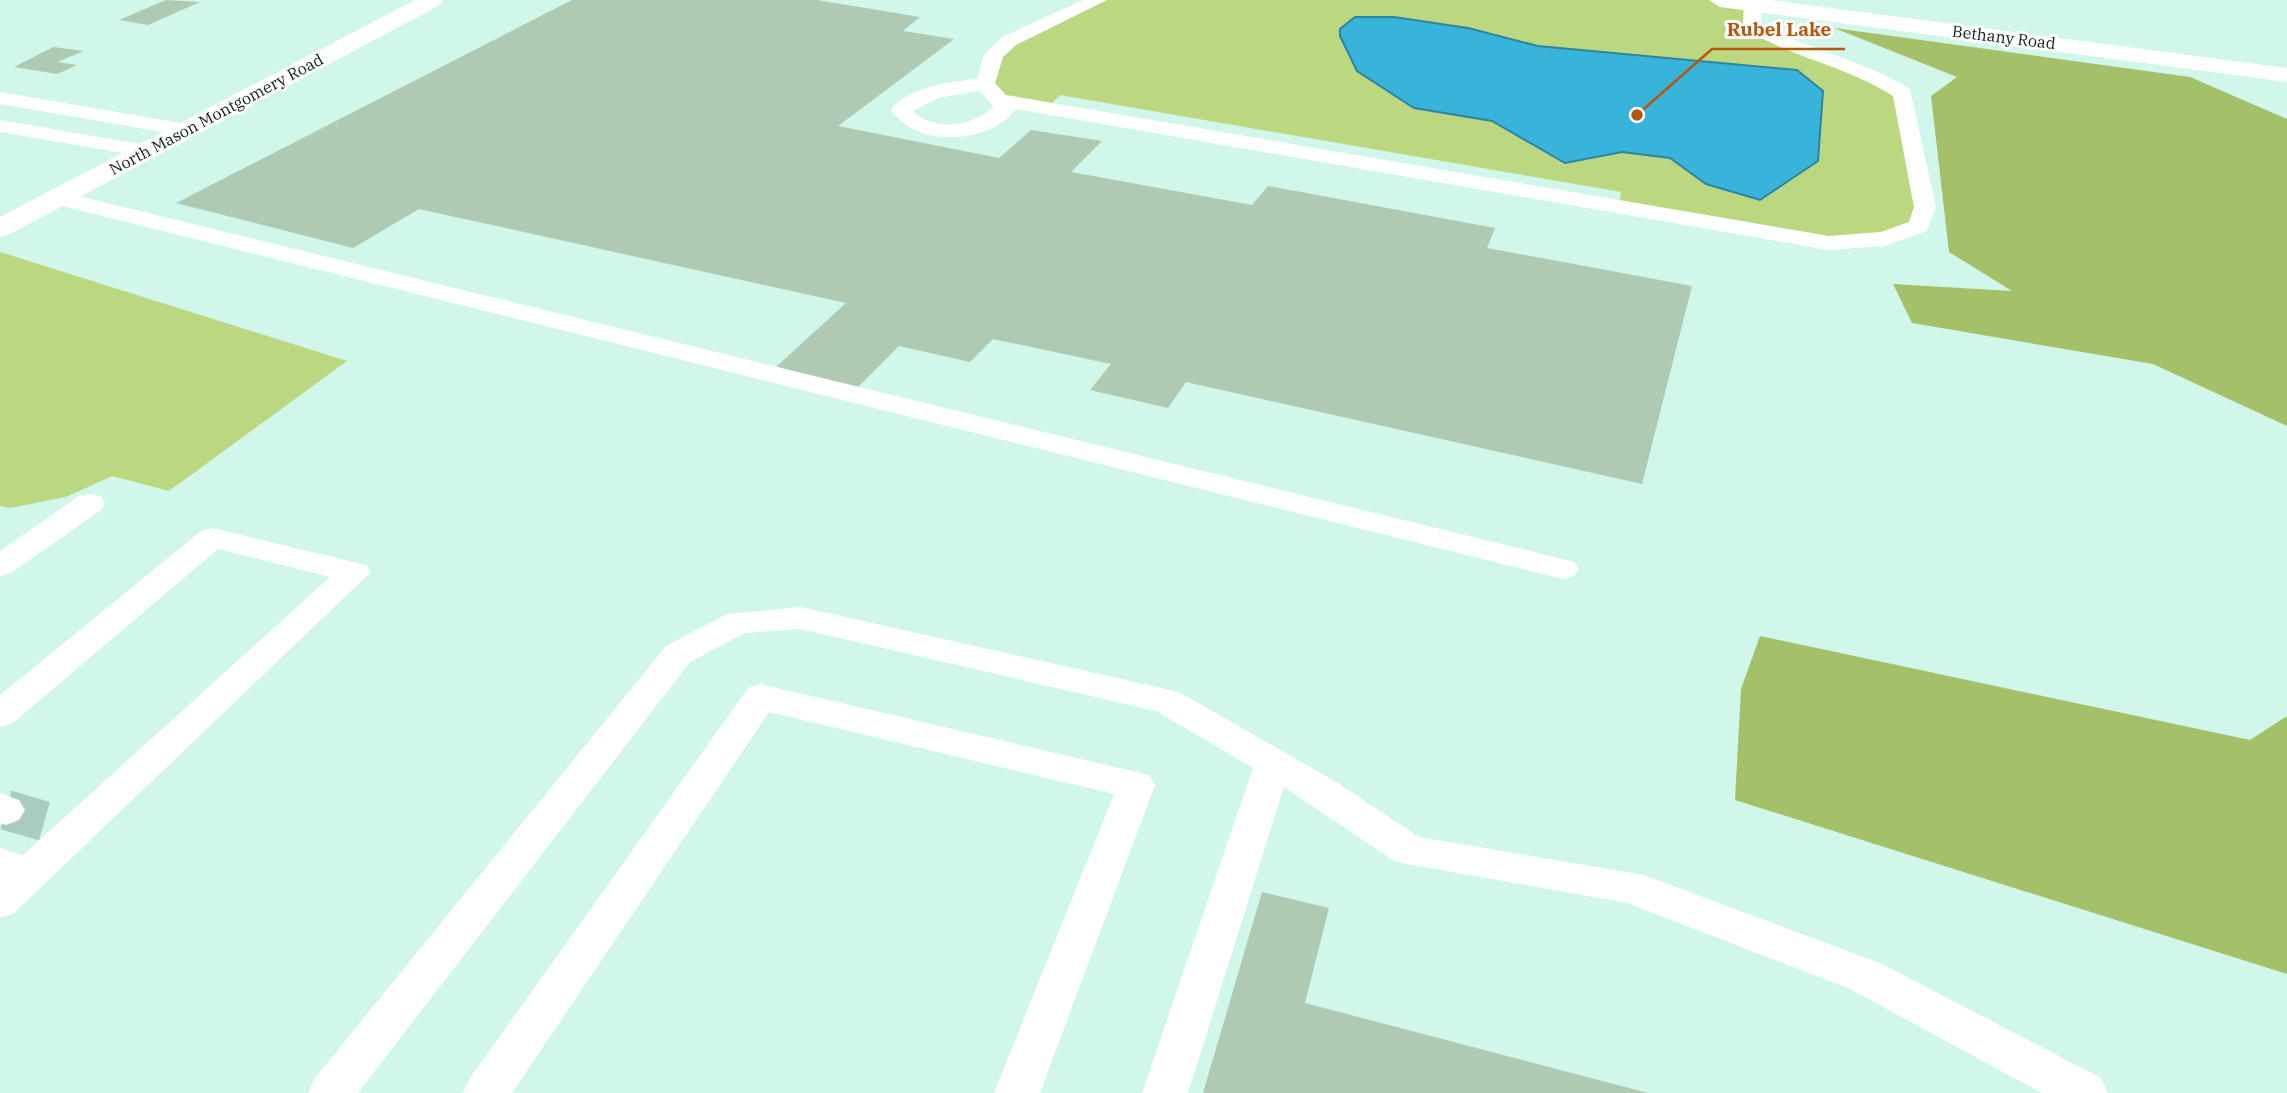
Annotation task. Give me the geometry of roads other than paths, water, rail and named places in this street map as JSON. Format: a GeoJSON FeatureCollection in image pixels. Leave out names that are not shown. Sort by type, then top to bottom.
{"type":"FeatureCollection","features":[{"type":"Feature","properties":{"kind":"main road","name":"North Mason Montgomery Road"},"geometry":{"type":"LineString","coordinates":[[0,228],[432,0]]}},
{"type":"Feature","properties":{"kind":"main road","name":"Bethany Road"},"geometry":{"type":"LineString","coordinates":[[1720,0],[1752,2],[2287,75]]}},
{"type":"Feature","properties":{"kind":"lane"},"geometry":{"type":"LineString","coordinates":[[1098,0],[1010,41],[994,55],[992,92],[1829,243],[1884,239],[1919,226],[1925,206],[1903,93],[1884,79],[1861,68],[1773,40],[1752,25],[1752,2]]}},
{"type":"Feature","properties":{"kind":"lane"},"geometry":{"type":"LineString","coordinates":[[0,98],[186,130]]}},
{"type":"Feature","properties":{"kind":"lane"},"geometry":{"type":"LineString","coordinates":[[0,126],[146,151]]}},
{"type":"Feature","properties":{"kind":"lane"},"geometry":{"type":"LineString","coordinates":[[0,144],[118,166]]}},
{"type":"Feature","properties":{"kind":"lane"},"geometry":{"type":"LineString","coordinates":[[58,198],[1563,569]]}},
{"type":"Feature","properties":{"kind":"lane"},"geometry":{"type":"LineString","coordinates":[[0,566],[90,503]]}},
{"type":"Feature","properties":{"kind":"lane"},"geometry":{"type":"LineString","coordinates":[[0,714],[212,538],[355,572],[15,869],[0,901]]}},
{"type":"Feature","properties":{"kind":"lane"},"geometry":{"type":"LineString","coordinates":[[331,1093],[391,1013],[678,654],[739,622],[801,618],[1166,701],[1325,793],[1410,851],[1630,887],[1865,976],[2085,1093]]}},
{"type":"Feature","properties":{"kind":"lane"},"geometry":{"type":"LineString","coordinates":[[485,1093],[760,697],[1136,785],[1017,1093]]}},
{"type":"Feature","properties":{"kind":"lane"},"geometry":{"type":"LineString","coordinates":[[1165,1093],[1273,763]]}},
{"type":"Feature","properties":{"kind":"water"},"geometry":{"type":"Polygon","coordinates":[[[1355,17],[1394,17],[1468,28],[1538,46],[1797,70],[1823,91],[1818,161],[1760,200],[1706,184],[1670,158],[1622,152],[1565,163],[1492,121],[1414,108],[1357,71],[1340,36],[1340,29],[1355,17]]]}},
{"type":"Feature","properties":{"kind":"tunnel"},"geometry":{"type":"LineString","coordinates":[[6,810],[51,823]]}},
{"type":"Feature","properties":{"kind":"place","name":"Rubel Lake"},"geometry":{"type":"Point","coordinates":[1637,115]}}]}
